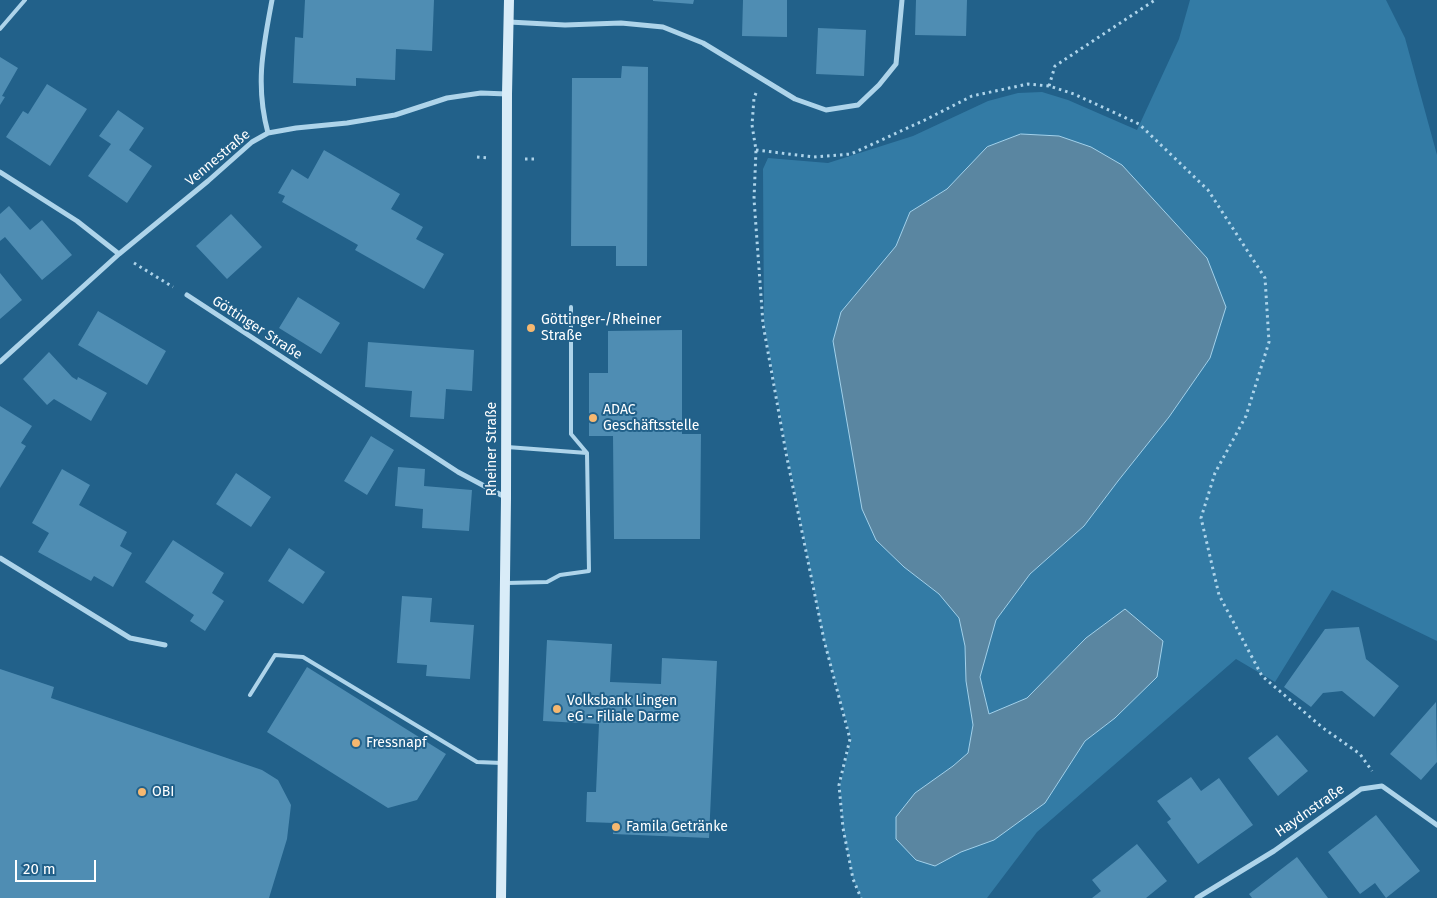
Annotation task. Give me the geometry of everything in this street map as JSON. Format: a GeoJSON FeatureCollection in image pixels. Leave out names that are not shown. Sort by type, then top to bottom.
{"type":"FeatureCollection","features":[{"type":"Feature","properties":{"kind":"main road","name":"Rheiner Straße"},"geometry":{"type":"LineString","coordinates":[[501,898],[509,0]]}},
{"type":"Feature","properties":{"kind":"street"},"geometry":{"type":"LineString","coordinates":[[268,133],[263,112],[260,76],[272,0]]}},
{"type":"Feature","properties":{"kind":"street"},"geometry":{"type":"LineString","coordinates":[[509,22],[565,25],[621,23],[663,27],[703,43],[795,99],[826,110],[858,105],[879,85],[896,64],[902,0]]}},
{"type":"Feature","properties":{"kind":"street","name":"Vennestraße"},"geometry":{"type":"LineString","coordinates":[[0,362],[119,254],[252,142],[268,133],[395,115],[447,98],[481,93],[507,94]]}},
{"type":"Feature","properties":{"kind":"street"},"geometry":{"type":"LineString","coordinates":[[0,172],[77,221],[119,254]]}},
{"type":"Feature","properties":{"kind":"street","name":"Göttinger Straße"},"geometry":{"type":"LineString","coordinates":[[187,295],[458,472],[506,498]]}},
{"type":"Feature","properties":{"kind":"street"},"geometry":{"type":"LineString","coordinates":[[0,558],[130,638],[165,645]]}},
{"type":"Feature","properties":{"kind":"street"},"geometry":{"type":"LineString","coordinates":[[1382,786],[1437,825]]}},
{"type":"Feature","properties":{"kind":"street","name":"Haydnstraße"},"geometry":{"type":"LineString","coordinates":[[1198,898],[1274,851],[1361,789],[1382,786]]}},
{"type":"Feature","properties":{"kind":"lane"},"geometry":{"type":"LineString","coordinates":[[0,28],[25,0]]}},
{"type":"Feature","properties":{"kind":"lane"},"geometry":{"type":"LineString","coordinates":[[505,584],[547,582],[560,576],[589,571],[587,454],[571,434],[571,307]]}},
{"type":"Feature","properties":{"kind":"lane"},"geometry":{"type":"LineString","coordinates":[[506,447],[587,454]]}},
{"type":"Feature","properties":{"kind":"lane"},"geometry":{"type":"LineString","coordinates":[[250,695],[275,655],[303,657],[477,762],[502,763]]}},
{"type":"Feature","properties":{"kind":"path"},"geometry":{"type":"LineString","coordinates":[[1049,86],[1055,66],[1156,0]]}},
{"type":"Feature","properties":{"kind":"path"},"geometry":{"type":"LineString","coordinates":[[763,79],[754,98],[752,125],[756,150],[754,199],[763,324],[786,453],[824,640],[850,739],[839,785],[843,828],[853,879],[861,898]]}},
{"type":"Feature","properties":{"kind":"path"},"geometry":{"type":"LineString","coordinates":[[756,150],[814,157],[851,154],[972,96],[1028,84],[1049,86],[1074,94],[1139,124],[1208,190],[1265,278],[1269,342],[1246,416],[1215,473],[1201,518],[1219,595],[1262,676],[1323,728],[1360,754],[1382,786]]}},
{"type":"Feature","properties":{"kind":"path"},"geometry":{"type":"LineString","coordinates":[[119,254],[187,295]]}},
{"type":"Feature","properties":{"kind":"shaded area"},"geometry":{"type":"Polygon","coordinates":[[[1190,0],[1386,0],[1405,38],[1437,155],[1437,641],[1332,590],[1275,682],[1236,659],[1037,832],[987,898],[861,898],[853,879],[843,828],[840,785],[851,739],[824,641],[764,324],[763,169],[768,158],[828,163],[913,136],[988,101],[1018,93],[1042,92],[1068,100],[1137,130],[1179,39],[1190,0]],[[966,170],[947,189],[910,212],[896,246],[841,312],[833,341],[876,540],[904,567],[939,594],[959,618],[965,646],[966,681],[973,725],[968,753],[953,766],[935,866],[1045,803],[1085,741],[1115,718],[1157,677],[1086,638],[1027,698],[989,715],[980,677],[996,620],[1030,574],[1084,526],[1169,417],[1210,358],[966,170]]]}},
{"type":"Feature","properties":{"kind":"shaded area"},"geometry":{"type":"Polygon","coordinates":[[[1021,134],[1059,136],[1091,147],[1122,165],[1207,258],[1226,307],[1210,358],[1169,417],[1084,526],[1030,574],[996,620],[980,677],[989,714],[1027,698],[1086,638],[1125,609],[1163,641],[1157,677],[1115,718],[1085,741],[1045,803],[994,840],[961,852],[935,866],[916,860],[896,839],[896,817],[915,793],[968,753],[973,725],[966,681],[965,646],[959,618],[939,594],[904,567],[876,540],[862,509],[833,341],[841,312],[896,246],[910,212],[947,189],[987,147],[1021,134]]]}},
{"type":"Feature","properties":{"kind":"building"},"geometry":{"type":"Polygon","coordinates":[[[305,0],[434,0],[432,51],[396,49],[395,80],[356,78],[356,86],[293,83],[295,37],[303,38],[305,0]]]}},
{"type":"Feature","properties":{"kind":"building"},"geometry":{"type":"Polygon","coordinates":[[[653,0],[694,0],[693,4],[653,0]]]}},
{"type":"Feature","properties":{"kind":"building"},"geometry":{"type":"Polygon","coordinates":[[[743,0],[787,0],[787,37],[742,36],[743,0]]]}},
{"type":"Feature","properties":{"kind":"building"},"geometry":{"type":"Polygon","coordinates":[[[916,0],[967,0],[966,36],[915,35],[916,0]]]}},
{"type":"Feature","properties":{"kind":"building"},"geometry":{"type":"Polygon","coordinates":[[[818,28],[866,30],[864,76],[816,74],[818,28]]]}},
{"type":"Feature","properties":{"kind":"building"},"geometry":{"type":"Polygon","coordinates":[[[0,57],[18,68],[2,96],[5,97],[0,105],[0,57]]]}},
{"type":"Feature","properties":{"kind":"building"},"geometry":{"type":"Polygon","coordinates":[[[622,66],[648,67],[647,266],[616,266],[616,246],[571,246],[572,78],[621,78],[622,66]]]}},
{"type":"Feature","properties":{"kind":"building"},"geometry":{"type":"Polygon","coordinates":[[[47,84],[87,109],[50,166],[6,137],[23,111],[28,114],[47,84]]]}},
{"type":"Feature","properties":{"kind":"building"},"geometry":{"type":"Polygon","coordinates":[[[118,110],[144,128],[129,150],[152,166],[127,203],[88,176],[111,144],[99,136],[118,110]]]}},
{"type":"Feature","properties":{"kind":"building"},"geometry":{"type":"Polygon","coordinates":[[[324,150],[400,194],[391,209],[423,227],[416,239],[444,254],[424,289],[355,250],[358,245],[282,202],[285,196],[278,193],[292,169],[308,179],[324,150]]]}},
{"type":"Feature","properties":{"kind":"building"},"geometry":{"type":"Polygon","coordinates":[[[9,206],[30,230],[42,220],[72,255],[42,280],[5,237],[0,241],[0,214],[9,206]]]}},
{"type":"Feature","properties":{"kind":"building"},"geometry":{"type":"Polygon","coordinates":[[[231,214],[262,247],[227,279],[196,246],[231,214]]]}},
{"type":"Feature","properties":{"kind":"building"},"geometry":{"type":"Polygon","coordinates":[[[0,273],[22,300],[0,319],[0,273]]]}},
{"type":"Feature","properties":{"kind":"building"},"geometry":{"type":"Polygon","coordinates":[[[298,297],[340,323],[321,354],[279,328],[298,297]]]}},
{"type":"Feature","properties":{"kind":"building"},"geometry":{"type":"Polygon","coordinates":[[[98,311],[166,351],[147,385],[78,345],[98,311]]]}},
{"type":"Feature","properties":{"kind":"building"},"geometry":{"type":"Polygon","coordinates":[[[682,330],[682,434],[701,434],[700,539],[614,539],[613,436],[589,436],[589,373],[608,373],[608,331],[682,330]]]}},
{"type":"Feature","properties":{"kind":"building"},"geometry":{"type":"Polygon","coordinates":[[[368,342],[474,350],[472,391],[446,389],[444,419],[410,417],[412,391],[365,387],[368,342]]]}},
{"type":"Feature","properties":{"kind":"building"},"geometry":{"type":"Polygon","coordinates":[[[49,352],[72,377],[77,380],[78,377],[107,393],[91,421],[54,399],[47,405],[23,379],[49,352]]]}},
{"type":"Feature","properties":{"kind":"building"},"geometry":{"type":"Polygon","coordinates":[[[0,406],[32,426],[21,443],[26,446],[0,488],[0,406]]]}},
{"type":"Feature","properties":{"kind":"building"},"geometry":{"type":"Polygon","coordinates":[[[371,436],[394,450],[367,495],[344,481],[371,436]]]}},
{"type":"Feature","properties":{"kind":"building"},"geometry":{"type":"Polygon","coordinates":[[[398,467],[425,469],[424,486],[472,490],[469,531],[422,528],[423,509],[395,506],[398,467]]]}},
{"type":"Feature","properties":{"kind":"building"},"geometry":{"type":"Polygon","coordinates":[[[62,469],[90,485],[79,505],[127,532],[120,546],[132,553],[113,587],[94,576],[91,581],[38,552],[49,533],[32,523],[62,469]]]}},
{"type":"Feature","properties":{"kind":"building"},"geometry":{"type":"Polygon","coordinates":[[[236,473],[271,497],[251,527],[216,504],[236,473]]]}},
{"type":"Feature","properties":{"kind":"building"},"geometry":{"type":"Polygon","coordinates":[[[173,540],[224,573],[212,593],[224,601],[205,631],[190,621],[194,615],[145,582],[173,540]]]}},
{"type":"Feature","properties":{"kind":"building"},"geometry":{"type":"Polygon","coordinates":[[[289,548],[325,572],[303,604],[268,581],[289,548]]]}},
{"type":"Feature","properties":{"kind":"building"},"geometry":{"type":"Polygon","coordinates":[[[402,596],[432,598],[430,622],[474,625],[470,679],[426,676],[427,665],[397,663],[402,596]]]}},
{"type":"Feature","properties":{"kind":"building"},"geometry":{"type":"Polygon","coordinates":[[[1359,627],[1366,659],[1399,686],[1374,717],[1342,691],[1323,693],[1311,707],[1284,687],[1325,629],[1359,627]]]}},
{"type":"Feature","properties":{"kind":"building"},"geometry":{"type":"Polygon","coordinates":[[[547,640],[612,644],[610,682],[661,684],[662,658],[717,661],[709,838],[613,834],[614,823],[586,822],[587,792],[596,792],[599,724],[543,721],[547,640]]]}},
{"type":"Feature","properties":{"kind":"building","name":"Fressnapf"},"geometry":{"type":"Polygon","coordinates":[[[307,667],[446,754],[417,800],[388,808],[267,732],[307,667]]]}},
{"type":"Feature","properties":{"kind":"building","name":"OBI"},"geometry":{"type":"Polygon","coordinates":[[[0,669],[54,687],[51,698],[262,770],[278,780],[291,805],[287,839],[269,898],[0,898],[0,669]]]}},
{"type":"Feature","properties":{"kind":"building"},"geometry":{"type":"Polygon","coordinates":[[[1436,702],[1437,762],[1421,780],[1390,754],[1436,702]]]}},
{"type":"Feature","properties":{"kind":"building"},"geometry":{"type":"Polygon","coordinates":[[[1277,735],[1308,771],[1278,796],[1248,758],[1277,735]]]}},
{"type":"Feature","properties":{"kind":"building"},"geometry":{"type":"Polygon","coordinates":[[[1191,777],[1201,791],[1219,778],[1253,825],[1198,864],[1167,822],[1171,819],[1157,801],[1191,777]]]}},
{"type":"Feature","properties":{"kind":"building"},"geometry":{"type":"Polygon","coordinates":[[[1376,815],[1420,871],[1386,898],[1375,883],[1360,894],[1328,852],[1376,815]]]}},
{"type":"Feature","properties":{"kind":"building"},"geometry":{"type":"Polygon","coordinates":[[[1137,844],[1167,881],[1146,898],[1092,898],[1101,891],[1092,880],[1137,844]]]}},
{"type":"Feature","properties":{"kind":"building"},"geometry":{"type":"Polygon","coordinates":[[[1297,857],[1328,898],[1252,898],[1249,894],[1297,857]]]}},
{"type":"Feature","properties":{"kind":"place","name":"Göttinger-/Rheiner Straße"},"geometry":{"type":"Point","coordinates":[531,328]}},
{"type":"Feature","properties":{"kind":"place","name":"ADAC Geschäftsstelle"},"geometry":{"type":"Point","coordinates":[593,418]}},
{"type":"Feature","properties":{"kind":"place","name":"Volksbank Lingen eG - Filiale Darme"},"geometry":{"type":"Point","coordinates":[557,709]}},
{"type":"Feature","properties":{"kind":"place","name":"Fressnapf"},"geometry":{"type":"Point","coordinates":[356,743]}},
{"type":"Feature","properties":{"kind":"place","name":"OBI"},"geometry":{"type":"Point","coordinates":[142,792]}},
{"type":"Feature","properties":{"kind":"place","name":"Famila Getränke"},"geometry":{"type":"Point","coordinates":[616,827]}}]}
